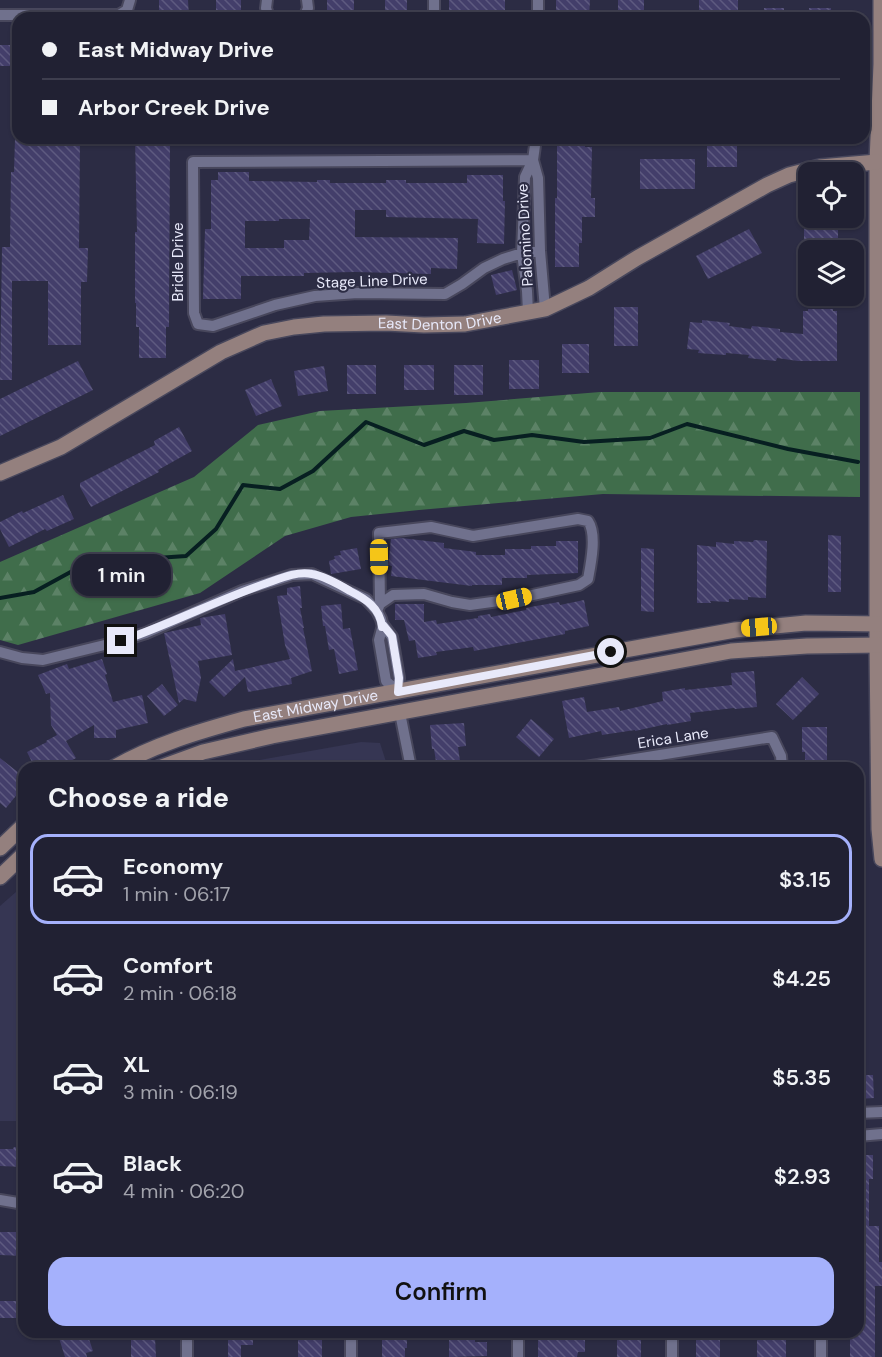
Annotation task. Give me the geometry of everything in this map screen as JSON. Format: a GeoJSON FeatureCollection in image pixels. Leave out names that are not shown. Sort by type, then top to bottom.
{"type":"FeatureCollection","features":[{"type":"Feature","properties":{"kind":"street"},"geometry":{"type":"LineString","coordinates":[[881,0],[877,162],[879,829],[882,860]]}},
{"type":"Feature","properties":{"kind":"street","name":"Palomino Drive"},"geometry":{"type":"LineString","coordinates":[[528,312],[522,253],[525,177],[533,160],[535,144]]}},
{"type":"Feature","properties":{"kind":"street","name":"Palomino Drive"},"geometry":{"type":"LineString","coordinates":[[533,160],[538,178],[544,309]]}},
{"type":"Feature","properties":{"kind":"street","name":"Bridle Drive"},"geometry":{"type":"LineString","coordinates":[[233,318],[213,326],[198,324],[194,313],[193,162],[533,160]]}},
{"type":"Feature","properties":{"kind":"street","name":"East Denton Drive"},"geometry":{"type":"LineString","coordinates":[[0,473],[61,447],[221,352],[264,333],[324,324],[465,324],[544,309],[589,288],[766,185],[789,175],[820,167],[877,162]]}},
{"type":"Feature","properties":{"kind":"street","name":"Stage Line Drive"},"geometry":{"type":"LineString","coordinates":[[233,318],[315,296],[358,293],[446,294],[484,268],[503,259],[522,253],[540,251]]}},
{"type":"Feature","properties":{"kind":"street"},"geometry":{"type":"LineString","coordinates":[[379,608],[393,595],[424,594],[470,606],[579,585],[588,579],[592,560],[592,527],[588,521],[578,519],[473,536],[431,526],[379,533],[379,608],[382,627],[383,625],[392,636],[399,678],[400,713],[410,762]]}},
{"type":"Feature","properties":{"kind":"street"},"geometry":{"type":"LineString","coordinates":[[0,652],[22,658],[43,660],[121,641],[146,633],[242,591],[292,575],[312,574],[328,580],[379,608]]}},
{"type":"Feature","properties":{"kind":"street","name":"East Midway Drive"},"geometry":{"type":"LineString","coordinates":[[124,762],[138,754],[191,734],[244,719],[735,630],[806,623],[880,624]]}},
{"type":"Feature","properties":{"kind":"street","name":"East Midway Drive"},"geometry":{"type":"LineString","coordinates":[[176,762],[204,752],[272,736],[731,651],[807,646],[879,645]]}},
{"type":"Feature","properties":{"kind":"street","name":"Erica Lane"},"geometry":{"type":"LineString","coordinates":[[616,762],[772,737],[782,762]]}},
{"type":"Feature","properties":{"kind":"street"},"geometry":{"type":"LineString","coordinates":[[0,848],[18,830]]}},
{"type":"Feature","properties":{"kind":"street"},"geometry":{"type":"LineString","coordinates":[[0,877],[18,860]]}},
{"type":"Feature","properties":{"kind":"street"},"geometry":{"type":"LineString","coordinates":[[864,1113],[882,1112]]}},
{"type":"Feature","properties":{"kind":"street"},"geometry":{"type":"LineString","coordinates":[[864,1136],[882,1134]]}},
{"type":"Feature","properties":{"kind":"street"},"geometry":{"type":"LineString","coordinates":[[0,1200],[18,1203]]}},
{"type":"Feature","properties":{"kind":"street"},"geometry":{"type":"LineString","coordinates":[[187,1338],[187,1357]]}},
{"type":"Feature","properties":{"kind":"street"},"geometry":{"type":"LineString","coordinates":[[351,1338],[351,1357]]}},
{"type":"Feature","properties":{"kind":"street"},"geometry":{"type":"LineString","coordinates":[[518,1338],[518,1357]]}},
{"type":"Feature","properties":{"kind":"street"},"geometry":{"type":"LineString","coordinates":[[672,1338],[672,1357]]}},
{"type":"Feature","properties":{"kind":"street"},"geometry":{"type":"LineString","coordinates":[[821,1338],[821,1357]]}},
{"type":"Feature","properties":{"kind":"shaded area"},"geometry":{"type":"Polygon","coordinates":[[[361,742],[380,743],[386,762],[249,762],[361,742]]]}},
{"type":"Feature","properties":{"kind":"shaded area"},"geometry":{"type":"Polygon","coordinates":[[[18,890],[18,1121],[0,1121],[0,906],[18,890]]]}},
{"type":"Feature","properties":{"kind":"green space"},"geometry":{"type":"Polygon","coordinates":[[[600,392],[860,392],[860,497],[603,494],[351,517],[285,536],[200,593],[18,645],[0,640],[0,562],[194,477],[258,425],[320,411],[466,403],[600,392]]]}},
{"type":"Feature","properties":{"kind":"building"},"geometry":{"type":"Polygon","coordinates":[[[159,0],[188,0],[189,12],[159,12],[159,0]]]}},
{"type":"Feature","properties":{"kind":"building"},"geometry":{"type":"Polygon","coordinates":[[[216,0],[241,0],[241,12],[216,12],[216,0]]]}},
{"type":"Feature","properties":{"kind":"building"},"geometry":{"type":"Polygon","coordinates":[[[327,0],[354,0],[354,12],[327,12],[327,0]]]}},
{"type":"Feature","properties":{"kind":"building"},"geometry":{"type":"Polygon","coordinates":[[[385,0],[407,0],[407,12],[385,12],[385,0]]]}},
{"type":"Feature","properties":{"kind":"building"},"geometry":{"type":"Polygon","coordinates":[[[449,0],[505,0],[505,12],[449,11],[449,0]]]}},
{"type":"Feature","properties":{"kind":"building"},"geometry":{"type":"Polygon","coordinates":[[[556,0],[590,0],[589,12],[556,12],[556,0]]]}},
{"type":"Feature","properties":{"kind":"building"},"geometry":{"type":"Polygon","coordinates":[[[618,0],[644,0],[644,12],[618,12],[618,0]]]}},
{"type":"Feature","properties":{"kind":"building"},"geometry":{"type":"Polygon","coordinates":[[[699,0],[738,0],[738,12],[699,12],[699,0]]]}},
{"type":"Feature","properties":{"kind":"building"},"geometry":{"type":"Polygon","coordinates":[[[764,8],[784,8],[784,12],[764,12],[764,8]]]}},
{"type":"Feature","properties":{"kind":"building"},"geometry":{"type":"Polygon","coordinates":[[[809,8],[831,8],[831,12],[809,12],[809,8]]]}},
{"type":"Feature","properties":{"kind":"building"},"geometry":{"type":"Polygon","coordinates":[[[0,45],[12,45],[12,66],[0,66],[0,45]]]}},
{"type":"Feature","properties":{"kind":"building"},"geometry":{"type":"Polygon","coordinates":[[[15,144],[80,144],[79,248],[88,248],[87,282],[81,282],[81,345],[48,345],[48,281],[12,281],[12,380],[0,380],[2,247],[10,247],[11,172],[14,172],[15,144]]]}},
{"type":"Feature","properties":{"kind":"building"},"geometry":{"type":"Polygon","coordinates":[[[135,144],[170,144],[169,327],[166,327],[166,358],[139,358],[139,327],[136,327],[135,303],[135,232],[137,232],[135,144]]]}},
{"type":"Feature","properties":{"kind":"building"},"geometry":{"type":"Polygon","coordinates":[[[557,144],[585,144],[585,147],[592,147],[591,198],[595,198],[595,217],[582,217],[579,267],[555,267],[555,198],[557,198],[557,144]]]}},
{"type":"Feature","properties":{"kind":"building"},"geometry":{"type":"Polygon","coordinates":[[[707,144],[737,144],[737,167],[707,167],[707,144]]]}},
{"type":"Feature","properties":{"kind":"building"},"geometry":{"type":"Polygon","coordinates":[[[640,159],[695,159],[695,189],[640,189],[640,159]]]}},
{"type":"Feature","properties":{"kind":"building"},"geometry":{"type":"Polygon","coordinates":[[[218,172],[249,172],[249,181],[317,182],[317,180],[330,180],[330,183],[386,183],[386,180],[406,180],[406,183],[467,183],[467,175],[503,175],[504,244],[477,243],[478,219],[386,217],[386,210],[355,210],[355,237],[458,238],[457,269],[431,268],[431,274],[355,272],[304,273],[304,276],[241,276],[241,299],[203,299],[205,229],[211,229],[211,180],[218,180],[218,172]],[[310,219],[245,221],[245,248],[284,248],[284,240],[309,240],[310,219]]]}},
{"type":"Feature","properties":{"kind":"building"},"geometry":{"type":"Polygon","coordinates":[[[804,228],[838,228],[838,240],[804,240],[804,228]]]}},
{"type":"Feature","properties":{"kind":"building"},"geometry":{"type":"Polygon","coordinates":[[[749,229],[762,253],[708,279],[696,256],[749,229]]]}},
{"type":"Feature","properties":{"kind":"building"},"geometry":{"type":"Polygon","coordinates":[[[512,270],[517,290],[496,295],[491,275],[512,270]]]}},
{"type":"Feature","properties":{"kind":"building"},"geometry":{"type":"Polygon","coordinates":[[[614,307],[638,307],[638,346],[614,346],[614,307]]]}},
{"type":"Feature","properties":{"kind":"building"},"geometry":{"type":"Polygon","coordinates":[[[808,309],[837,311],[837,361],[798,361],[777,358],[776,361],[748,358],[749,355],[698,353],[699,350],[687,349],[690,322],[702,323],[702,320],[730,323],[729,326],[780,329],[780,332],[803,334],[803,311],[808,311],[808,309]]]}},
{"type":"Feature","properties":{"kind":"building"},"geometry":{"type":"Polygon","coordinates":[[[562,344],[589,344],[589,373],[562,373],[562,344]]]}},
{"type":"Feature","properties":{"kind":"building"},"geometry":{"type":"Polygon","coordinates":[[[509,360],[539,360],[539,389],[509,389],[509,360]]]}},
{"type":"Feature","properties":{"kind":"building"},"geometry":{"type":"Polygon","coordinates":[[[78,361],[93,390],[0,436],[0,399],[78,361]]]}},
{"type":"Feature","properties":{"kind":"building"},"geometry":{"type":"Polygon","coordinates":[[[347,365],[376,365],[376,394],[347,394],[347,365]]]}},
{"type":"Feature","properties":{"kind":"building"},"geometry":{"type":"Polygon","coordinates":[[[404,365],[434,365],[434,390],[404,390],[404,365]]]}},
{"type":"Feature","properties":{"kind":"building"},"geometry":{"type":"Polygon","coordinates":[[[454,365],[483,365],[483,395],[454,395],[454,365]]]}},
{"type":"Feature","properties":{"kind":"building"},"geometry":{"type":"Polygon","coordinates":[[[324,366],[328,391],[298,396],[294,371],[324,366]]]}},
{"type":"Feature","properties":{"kind":"building"},"geometry":{"type":"Polygon","coordinates":[[[271,379],[282,406],[256,416],[245,390],[271,379]]]}},
{"type":"Feature","properties":{"kind":"building"},"geometry":{"type":"Polygon","coordinates":[[[179,427],[192,451],[158,470],[159,472],[91,507],[80,483],[155,445],[154,441],[179,427]]]}},
{"type":"Feature","properties":{"kind":"building"},"geometry":{"type":"Polygon","coordinates":[[[63,495],[74,519],[47,531],[45,529],[9,547],[0,529],[0,522],[63,495]]]}},
{"type":"Feature","properties":{"kind":"building"},"geometry":{"type":"Polygon","coordinates":[[[828,535],[841,536],[841,592],[828,592],[828,535]]]}},
{"type":"Feature","properties":{"kind":"building"},"geometry":{"type":"Polygon","coordinates":[[[391,539],[444,543],[444,548],[476,552],[476,555],[505,555],[505,549],[531,549],[531,546],[556,546],[556,541],[578,541],[578,573],[502,578],[502,585],[472,586],[391,576],[392,566],[388,565],[391,539]]]}},
{"type":"Feature","properties":{"kind":"building"},"geometry":{"type":"Polygon","coordinates":[[[754,540],[767,541],[766,598],[748,597],[748,600],[729,599],[729,602],[697,603],[697,545],[716,547],[716,542],[734,544],[734,541],[753,542],[754,540]]]}},
{"type":"Feature","properties":{"kind":"building"},"geometry":{"type":"Polygon","coordinates":[[[357,548],[361,569],[331,574],[329,561],[335,559],[334,556],[341,555],[340,551],[357,548]]]}},
{"type":"Feature","properties":{"kind":"building"},"geometry":{"type":"Polygon","coordinates":[[[641,548],[654,549],[654,612],[641,611],[641,548]]]}},
{"type":"Feature","properties":{"kind":"building"},"geometry":{"type":"Polygon","coordinates":[[[300,586],[302,608],[300,608],[312,671],[291,678],[292,684],[248,692],[245,677],[224,697],[209,682],[233,659],[235,671],[290,659],[285,645],[277,596],[287,595],[287,588],[300,586]]]}},
{"type":"Feature","properties":{"kind":"building"},"geometry":{"type":"Polygon","coordinates":[[[584,600],[589,626],[565,631],[565,634],[474,651],[473,647],[436,652],[437,655],[418,658],[415,640],[409,641],[404,620],[395,620],[395,604],[424,604],[424,622],[436,620],[437,624],[490,614],[491,617],[559,602],[560,605],[584,600]]]}},
{"type":"Feature","properties":{"kind":"building"},"geometry":{"type":"Polygon","coordinates":[[[341,604],[343,629],[350,628],[358,670],[339,674],[334,649],[329,650],[321,606],[341,604]]]}},
{"type":"Feature","properties":{"kind":"building"},"geometry":{"type":"Polygon","coordinates":[[[225,614],[232,655],[198,661],[201,678],[196,702],[184,699],[179,703],[164,633],[201,625],[200,618],[225,614]]]}},
{"type":"Feature","properties":{"kind":"building"},"geometry":{"type":"Polygon","coordinates":[[[102,659],[113,702],[142,695],[148,723],[116,730],[116,738],[94,738],[94,725],[66,741],[76,758],[69,762],[32,762],[27,752],[57,735],[51,725],[50,693],[46,694],[38,675],[67,664],[69,669],[102,659]]]}},
{"type":"Feature","properties":{"kind":"building"},"geometry":{"type":"Polygon","coordinates":[[[754,671],[757,707],[690,713],[691,721],[602,735],[601,731],[569,738],[562,701],[584,697],[587,712],[619,707],[620,711],[663,701],[662,692],[732,685],[731,673],[754,671]]]}},
{"type":"Feature","properties":{"kind":"building"},"geometry":{"type":"Polygon","coordinates":[[[802,677],[819,694],[793,720],[776,704],[802,677]]]}},
{"type":"Feature","properties":{"kind":"building"},"geometry":{"type":"Polygon","coordinates":[[[162,684],[178,705],[164,716],[147,696],[162,684]]]}},
{"type":"Feature","properties":{"kind":"building"},"geometry":{"type":"Polygon","coordinates":[[[531,719],[554,739],[539,757],[516,737],[531,719]]]}},
{"type":"Feature","properties":{"kind":"building"},"geometry":{"type":"Polygon","coordinates":[[[464,723],[466,746],[458,747],[460,762],[436,762],[434,749],[432,749],[430,725],[464,723]]]}},
{"type":"Feature","properties":{"kind":"building"},"geometry":{"type":"Polygon","coordinates":[[[802,727],[827,727],[827,762],[805,762],[805,752],[802,752],[802,727]]]}},
{"type":"Feature","properties":{"kind":"building"},"geometry":{"type":"Polygon","coordinates":[[[0,758],[18,772],[18,793],[6,808],[0,803],[0,758]]]}},
{"type":"Feature","properties":{"kind":"building"},"geometry":{"type":"Polygon","coordinates":[[[864,1075],[873,1075],[874,1098],[864,1099],[864,1075]]]}},
{"type":"Feature","properties":{"kind":"building"},"geometry":{"type":"Polygon","coordinates":[[[18,1147],[18,1167],[0,1166],[0,1149],[18,1147]]]}},
{"type":"Feature","properties":{"kind":"building"},"geometry":{"type":"Polygon","coordinates":[[[864,1155],[873,1155],[873,1179],[869,1179],[869,1226],[879,1226],[879,1262],[882,1262],[882,1286],[875,1286],[875,1357],[850,1357],[850,1338],[864,1338],[864,1155]]]}},
{"type":"Feature","properties":{"kind":"building"},"geometry":{"type":"Polygon","coordinates":[[[0,1232],[18,1232],[18,1256],[0,1255],[0,1232]]]}},
{"type":"Feature","properties":{"kind":"building"},"geometry":{"type":"Polygon","coordinates":[[[0,1301],[17,1301],[17,1318],[0,1318],[0,1301]]]}},
{"type":"Feature","properties":{"kind":"building"},"geometry":{"type":"Polygon","coordinates":[[[59,1338],[89,1338],[93,1351],[86,1353],[87,1357],[65,1357],[59,1338]]]}},
{"type":"Feature","properties":{"kind":"building"},"geometry":{"type":"Polygon","coordinates":[[[131,1338],[155,1338],[156,1357],[131,1357],[131,1338]]]}},
{"type":"Feature","properties":{"kind":"building"},"geometry":{"type":"Polygon","coordinates":[[[228,1338],[253,1338],[253,1345],[241,1345],[241,1357],[228,1357],[228,1338]]]}},
{"type":"Feature","properties":{"kind":"building"},"geometry":{"type":"Polygon","coordinates":[[[298,1338],[322,1338],[322,1357],[298,1357],[298,1338]]]}},
{"type":"Feature","properties":{"kind":"building"},"geometry":{"type":"Polygon","coordinates":[[[382,1338],[407,1338],[405,1357],[382,1357],[382,1338]]]}},
{"type":"Feature","properties":{"kind":"building"},"geometry":{"type":"Polygon","coordinates":[[[449,1338],[475,1338],[475,1342],[487,1342],[487,1356],[449,1357],[449,1338]]]}},
{"type":"Feature","properties":{"kind":"building"},"geometry":{"type":"Polygon","coordinates":[[[538,1338],[585,1338],[585,1352],[578,1352],[577,1357],[538,1357],[538,1338]]]}},
{"type":"Feature","properties":{"kind":"building"},"geometry":{"type":"Polygon","coordinates":[[[617,1338],[641,1338],[641,1357],[617,1357],[617,1338]]]}},
{"type":"Feature","properties":{"kind":"building"},"geometry":{"type":"Polygon","coordinates":[[[696,1338],[720,1338],[720,1357],[696,1357],[696,1338]]]}},
{"type":"Feature","properties":{"kind":"building"},"geometry":{"type":"Polygon","coordinates":[[[757,1338],[786,1338],[786,1357],[757,1357],[757,1338]]]}},
{"type":"Feature","properties":{"kind":"waterway"},"geometry":{"type":"LineString","coordinates":[[0,598],[34,592],[87,563],[120,554],[142,559],[186,556],[216,529],[243,485],[280,489],[313,471],[366,422],[424,445],[464,431],[494,440],[532,435],[584,442],[650,438],[687,424],[788,449],[858,462]]}},
{"type":"Feature","properties":{"kind":"route"},"geometry":{"type":"LineString","coordinates":[[121,641],[146,633],[242,591],[292,575],[312,574],[366,599],[377,611],[382,627],[383,625],[392,636],[399,678],[398,692],[611,652]]}}]}
